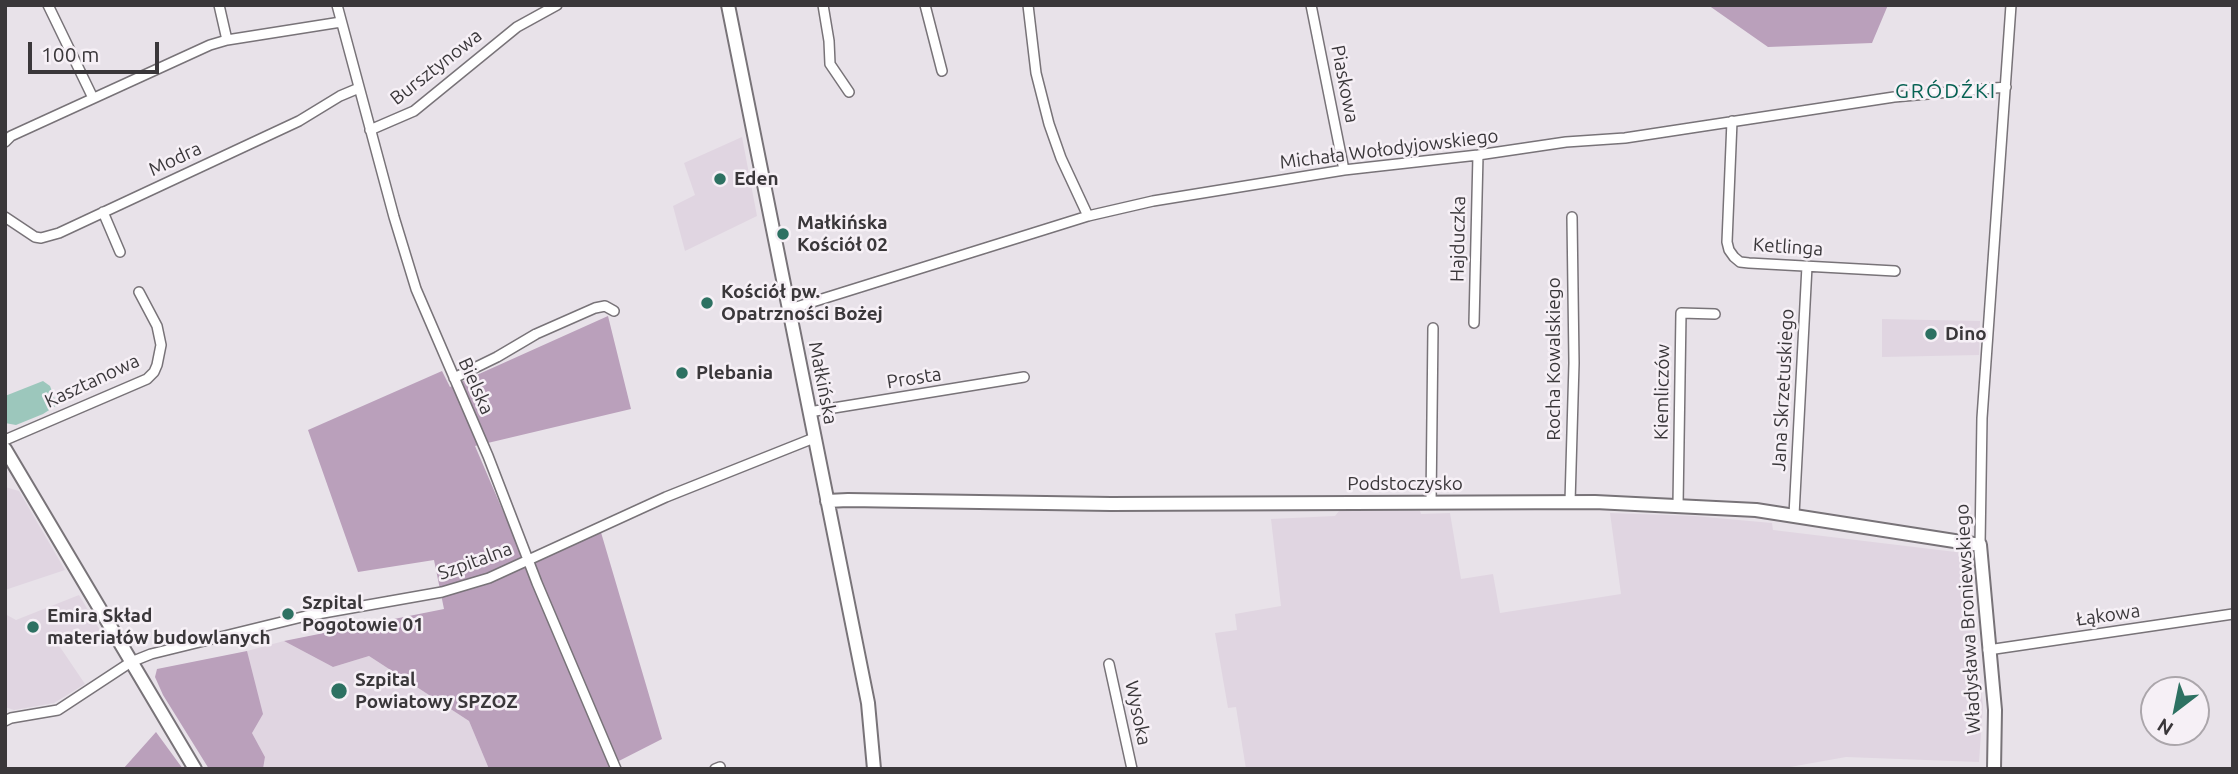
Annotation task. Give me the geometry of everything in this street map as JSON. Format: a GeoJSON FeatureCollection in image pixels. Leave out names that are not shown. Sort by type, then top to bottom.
{"type":"FeatureCollection","features":[{"type":"Feature","properties":{"kind":"street"},"geometry":{"type":"LineString","coordinates":[[48,5],[93,98]]}},
{"type":"Feature","properties":{"kind":"street"},"geometry":{"type":"LineString","coordinates":[[219,5],[227,40]]}},
{"type":"Feature","properties":{"kind":"street","name":"Bielska"},"geometry":{"type":"LineString","coordinates":[[337,5],[406,258],[421,301],[617,769]]}},
{"type":"Feature","properties":{"kind":"street","name":"Bursztynowa"},"geometry":{"type":"LineString","coordinates":[[370,130],[414,111],[517,27],[557,5]]}},
{"type":"Feature","properties":{"kind":"street","name":"Małkińska"},"geometry":{"type":"LineString","coordinates":[[728,5],[868,703],[874,769]]}},
{"type":"Feature","properties":{"kind":"street"},"geometry":{"type":"LineString","coordinates":[[823,5],[830,64],[849,92]]}},
{"type":"Feature","properties":{"kind":"street"},"geometry":{"type":"LineString","coordinates":[[925,5],[942,71]]}},
{"type":"Feature","properties":{"kind":"street"},"geometry":{"type":"LineString","coordinates":[[1028,5],[1036,73],[1049,124],[1061,158],[1088,216]]}},
{"type":"Feature","properties":{"kind":"street","name":"Piaskowa"},"geometry":{"type":"LineString","coordinates":[[1311,5],[1344,170]]}},
{"type":"Feature","properties":{"kind":"street","name":"Władysława Broniewskiego"},"geometry":{"type":"LineString","coordinates":[[1994,769],[1995,710],[1980,545],[1982,418],[2011,5]]}},
{"type":"Feature","properties":{"kind":"street"},"geometry":{"type":"LineString","coordinates":[[5,142],[11,136],[210,45],[341,22]]}},
{"type":"Feature","properties":{"kind":"street","name":"Michała Wołodyjowskiego"},"geometry":{"type":"LineString","coordinates":[[790,309],[1088,216],[1153,201],[1344,170],[1566,142],[1625,138],[1894,97],[2006,87]]}},
{"type":"Feature","properties":{"kind":"street","name":"Modra"},"geometry":{"type":"LineString","coordinates":[[5,217],[41,238],[59,233],[299,121],[340,96],[359,89]]}},
{"type":"Feature","properties":{"kind":"street","name":"Ketlinga"},"geometry":{"type":"LineString","coordinates":[[1732,121],[1727,242],[1729,250],[1740,262],[1895,271]]}},
{"type":"Feature","properties":{"kind":"street","name":"Hajduczka"},"geometry":{"type":"LineString","coordinates":[[1474,323],[1478,155]]}},
{"type":"Feature","properties":{"kind":"street"},"geometry":{"type":"LineString","coordinates":[[103,212],[121,252]]}},
{"type":"Feature","properties":{"kind":"street","name":"Rocha Kowalskiego"},"geometry":{"type":"LineString","coordinates":[[1570,502],[1574,363],[1572,217]]}},
{"type":"Feature","properties":{"kind":"street","name":"Jana Skrzetuskiego"},"geometry":{"type":"LineString","coordinates":[[1794,515],[1807,266]]}},
{"type":"Feature","properties":{"kind":"street","name":"Kasztanowa"},"geometry":{"type":"LineString","coordinates":[[5,440],[147,379],[154,372],[158,365],[161,345],[157,326],[139,292]]}},
{"type":"Feature","properties":{"kind":"street"},"geometry":{"type":"LineString","coordinates":[[454,379],[479,368],[536,334],[595,308],[605,306],[614,312]]}},
{"type":"Feature","properties":{"kind":"street","name":"Kiemliczów"},"geometry":{"type":"LineString","coordinates":[[1678,505],[1681,313],[1715,314]]}},
{"type":"Feature","properties":{"kind":"street"},"geometry":{"type":"LineString","coordinates":[[1431,503],[1433,328]]}},
{"type":"Feature","properties":{"kind":"street","name":"Prosta"},"geometry":{"type":"LineString","coordinates":[[809,412],[1024,377]]}},
{"type":"Feature","properties":{"kind":"street","name":"Szpitalna"},"geometry":{"type":"LineString","coordinates":[[5,721],[58,710],[131,662],[150,654],[284,621],[442,592],[489,578],[666,497],[814,438]]}},
{"type":"Feature","properties":{"kind":"street"},"geometry":{"type":"LineString","coordinates":[[5,449],[195,769]]}},
{"type":"Feature","properties":{"kind":"street","name":"Podstoczysko"},"geometry":{"type":"LineString","coordinates":[[827,501],[1100,504],[1570,502],[1678,505],[1794,515],[1980,545]]}},
{"type":"Feature","properties":{"kind":"street","name":"Łąkowa"},"geometry":{"type":"LineString","coordinates":[[1988,650],[2233,614]]}},
{"type":"Feature","properties":{"kind":"street","name":"Wysoka"},"geometry":{"type":"LineString","coordinates":[[1109,664],[1132,769]]}},
{"type":"Feature","properties":{"kind":"shaded area"},"geometry":{"type":"Polygon","coordinates":[[[1708,5],[1888,5],[1872,43],[1768,47],[1708,5]]]}},
{"type":"Feature","properties":{"kind":"shaded area","name":"Eden"},"geometry":{"type":"Polygon","coordinates":[[[742,137],[757,216],[685,251],[673,206],[695,195],[684,163],[742,137]]]}},
{"type":"Feature","properties":{"kind":"shaded area"},"geometry":{"type":"Polygon","coordinates":[[[608,316],[631,409],[475,446],[527,567],[600,529],[662,739],[611,765],[612,769],[489,769],[469,721],[369,656],[333,667],[284,641],[444,609],[434,560],[358,572],[308,430],[442,371],[450,387],[608,316]]]}},
{"type":"Feature","properties":{"kind":"shaded area"},"geometry":{"type":"Polygon","coordinates":[[[1882,319],[1980,321],[1979,355],[1882,357],[1882,319]]]}},
{"type":"Feature","properties":{"kind":"shaded area"},"geometry":{"type":"Polygon","coordinates":[[[43,381],[50,386],[57,405],[16,425],[5,423],[5,396],[43,381]]]}},
{"type":"Feature","properties":{"kind":"shaded area"},"geometry":{"type":"Polygon","coordinates":[[[5,487],[19,491],[65,570],[5,590],[5,487]]]}},
{"type":"Feature","properties":{"kind":"shaded area"},"geometry":{"type":"Polygon","coordinates":[[[1339,511],[1450,513],[1461,579],[1493,574],[1500,613],[1621,594],[1610,513],[1694,516],[1772,523],[1773,530],[1964,553],[1983,705],[1979,762],[1846,757],[1779,769],[1246,769],[1236,707],[1228,708],[1215,633],[1237,630],[1235,614],[1281,606],[1271,519],[1335,516],[1339,511]]]}},
{"type":"Feature","properties":{"kind":"shaded area"},"geometry":{"type":"Polygon","coordinates":[[[79,595],[100,630],[60,647],[85,684],[54,703],[14,710],[5,707],[5,614],[16,620],[79,595]]]}},
{"type":"Feature","properties":{"kind":"shaded area","name":"Szpital Powiatowy SPZOZ"},"geometry":{"type":"Polygon","coordinates":[[[284,641],[333,667],[369,656],[469,721],[489,769],[263,769],[265,757],[252,733],[247,651],[284,641]]]}},
{"type":"Feature","properties":{"kind":"shaded area"},"geometry":{"type":"Polygon","coordinates":[[[247,651],[263,714],[252,733],[265,757],[263,769],[209,769],[163,695],[155,677],[157,669],[247,651]]]}},
{"type":"Feature","properties":{"kind":"shaded area"},"geometry":{"type":"Polygon","coordinates":[[[156,732],[183,769],[123,769],[156,732]]]}},
{"type":"Feature","properties":{"kind":"place","name":"Eden"},"geometry":{"type":"Point","coordinates":[720,179]}},
{"type":"Feature","properties":{"kind":"place","name":"Małkińska Kościół 02"},"geometry":{"type":"Point","coordinates":[783,234]}},
{"type":"Feature","properties":{"kind":"place","name":"Kościół pw. Opatrzności Bożej"},"geometry":{"type":"Point","coordinates":[707,303]}},
{"type":"Feature","properties":{"kind":"place","name":"Dino"},"geometry":{"type":"Point","coordinates":[1931,334]}},
{"type":"Feature","properties":{"kind":"place","name":"Plebania"},"geometry":{"type":"Point","coordinates":[682,373]}},
{"type":"Feature","properties":{"kind":"place","name":"Szpital Pogotowie 01"},"geometry":{"type":"Point","coordinates":[288,614]}},
{"type":"Feature","properties":{"kind":"place","name":"Emira Skład materiałów budowlanych"},"geometry":{"type":"Point","coordinates":[33,627]}},
{"type":"Feature","properties":{"kind":"place","name":"Szpital Powiatowy SPZOZ"},"geometry":{"type":"Point","coordinates":[339,691]}},
{"type":"Feature","properties":{"kind":"district","name":"GRÓDŹKI"},"geometry":{"type":"Point","coordinates":[1946,91]}}]}
